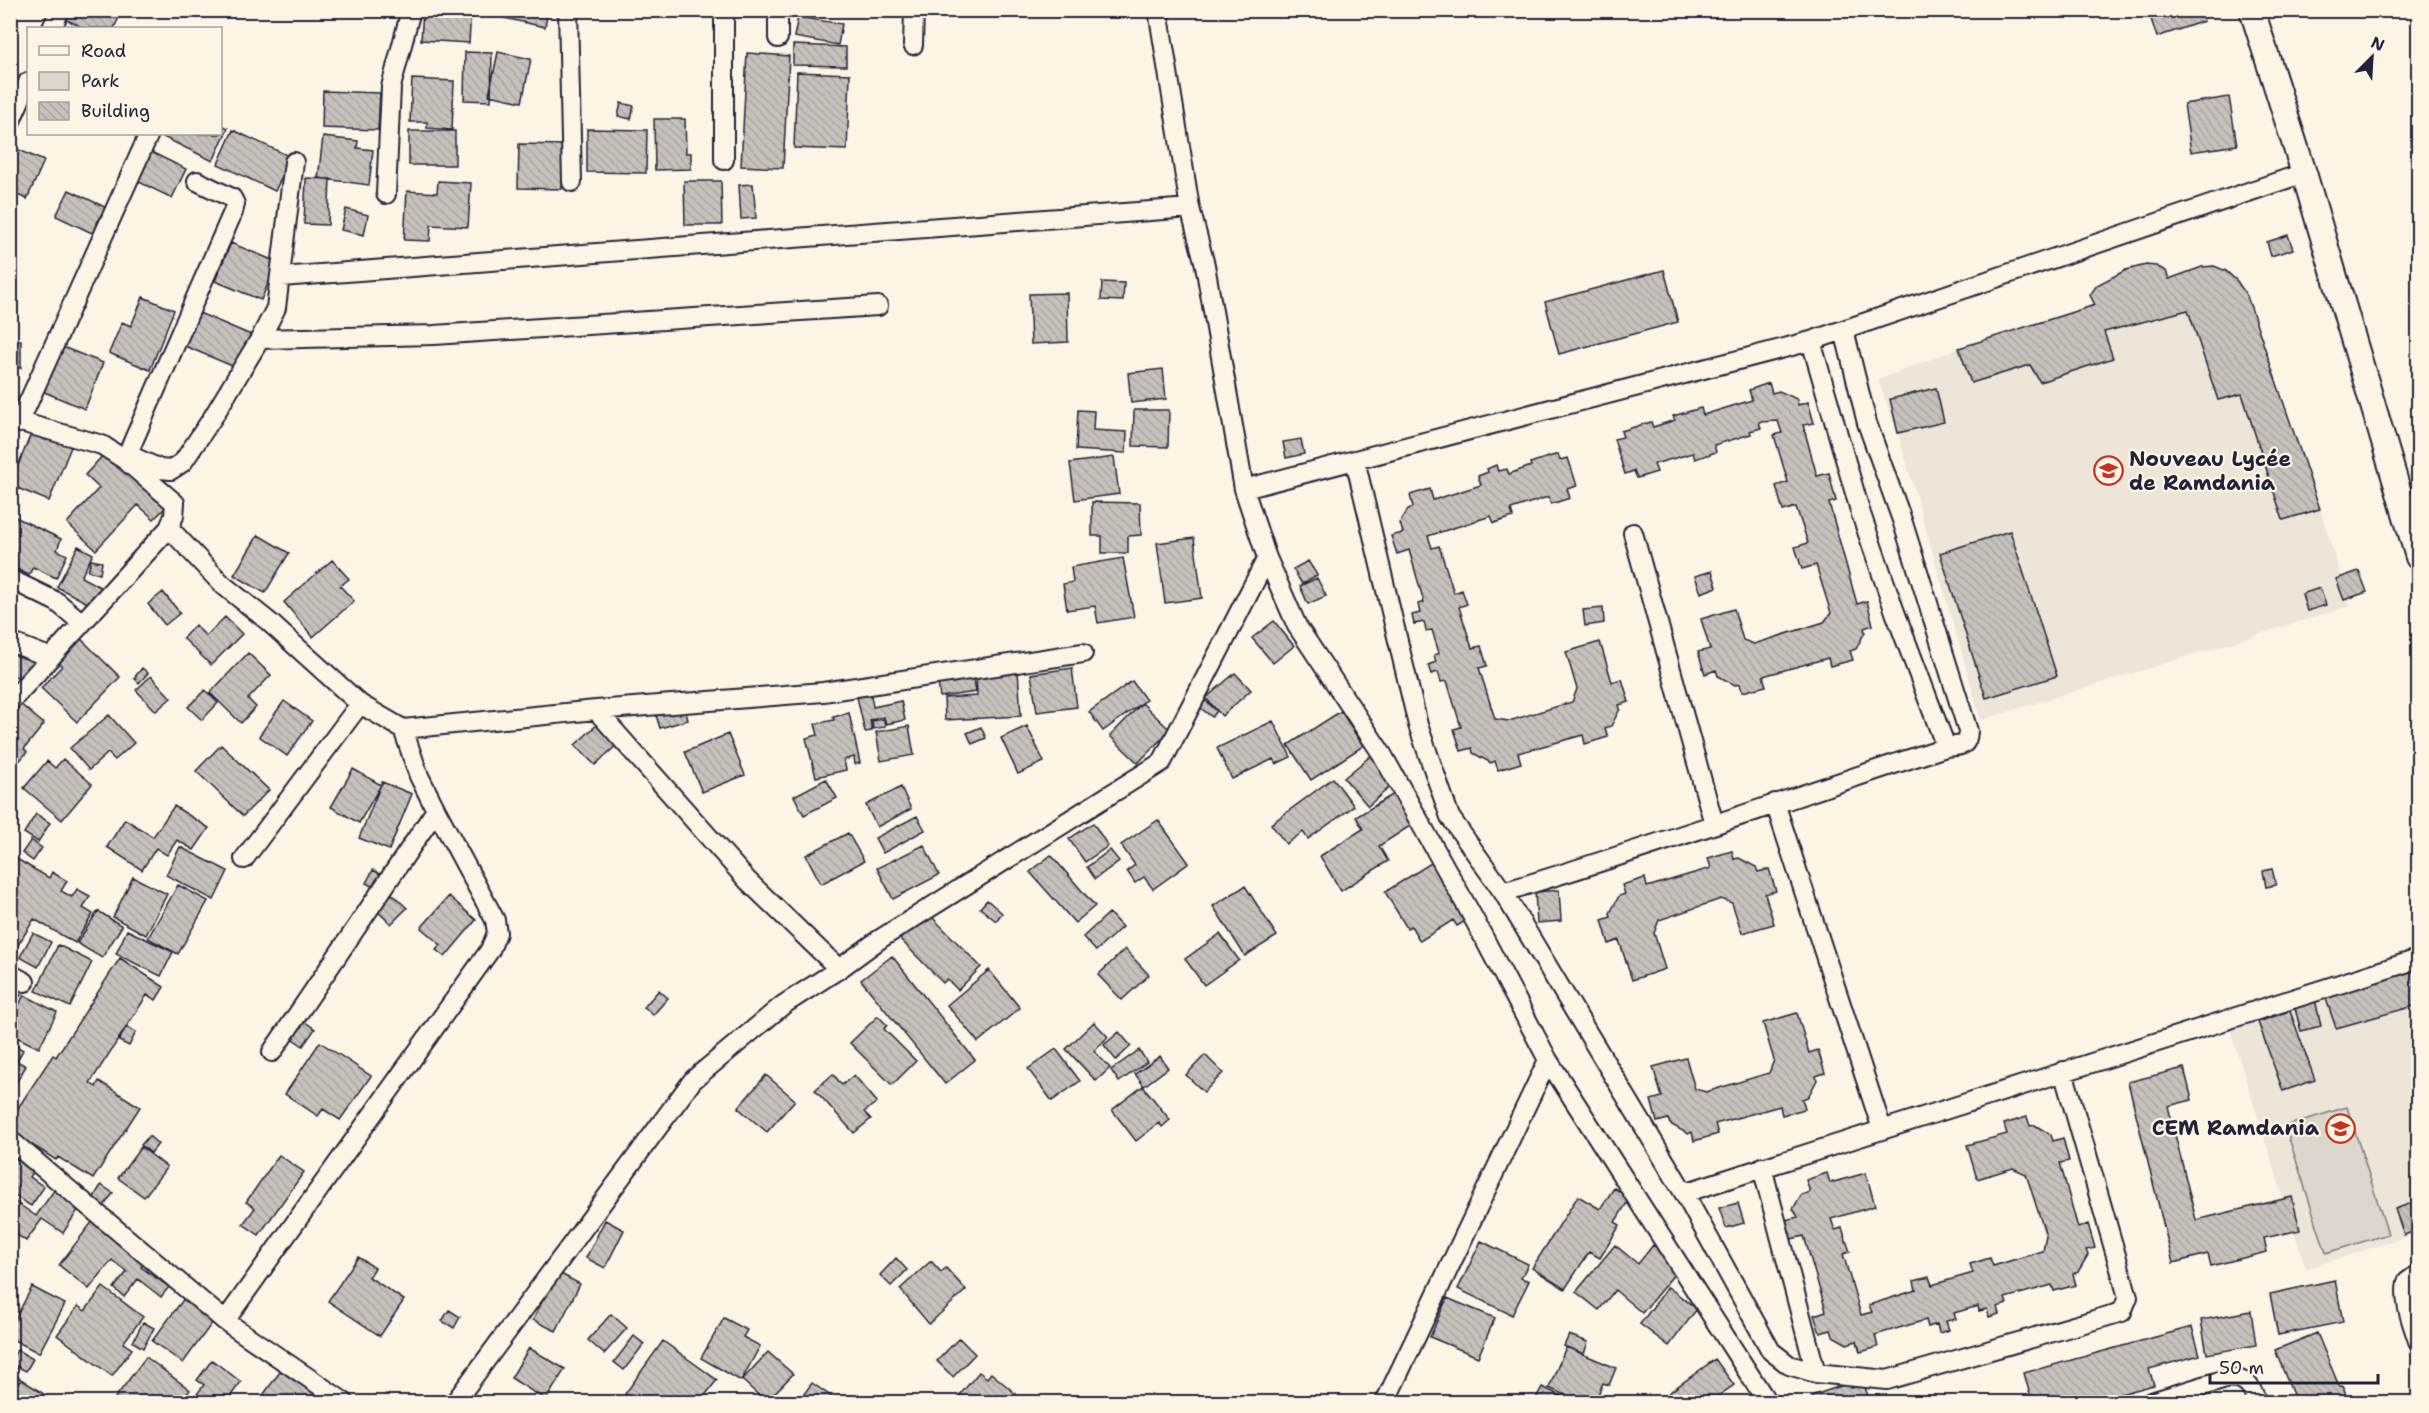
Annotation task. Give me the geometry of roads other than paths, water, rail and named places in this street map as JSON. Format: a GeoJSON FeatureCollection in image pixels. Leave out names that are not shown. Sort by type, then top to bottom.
{"type":"FeatureCollection","features":[{"type":"Feature","properties":{"kind":"main road"},"geometry":{"type":"LineString","coordinates":[[2252,10],[2304,173],[2418,556]]}},
{"type":"Feature","properties":{"kind":"street"},"geometry":{"type":"LineString","coordinates":[[52,27],[60,10]]}},
{"type":"Feature","properties":{"kind":"street"},"geometry":{"type":"LineString","coordinates":[[386,194],[391,87],[411,10]]}},
{"type":"Feature","properties":{"kind":"street"},"geometry":{"type":"LineString","coordinates":[[568,10],[572,182]]}},
{"type":"Feature","properties":{"kind":"street"},"geometry":{"type":"LineString","coordinates":[[724,10],[724,160]]}},
{"type":"Feature","properties":{"kind":"street"},"geometry":{"type":"LineString","coordinates":[[778,10],[778,38]]}},
{"type":"Feature","properties":{"kind":"street"},"geometry":{"type":"LineString","coordinates":[[913,45],[914,10]]}},
{"type":"Feature","properties":{"kind":"street"},"geometry":{"type":"LineString","coordinates":[[1158,10],[1190,208],[1204,265],[1244,489],[1267,558],[1297,626],[1382,754],[1475,921],[1548,1060],[1767,1402]]}},
{"type":"Feature","properties":{"kind":"street"},"geometry":{"type":"LineString","coordinates":[[10,123],[27,84]]}},
{"type":"Feature","properties":{"kind":"street"},"geometry":{"type":"LineString","coordinates":[[149,135],[15,421],[102,445],[160,470],[171,470],[183,462],[213,417],[276,308],[294,162]]}},
{"type":"Feature","properties":{"kind":"street"},"geometry":{"type":"LineString","coordinates":[[1244,489],[1812,341],[2304,173]]}},
{"type":"Feature","properties":{"kind":"street"},"geometry":{"type":"LineString","coordinates":[[126,457],[233,212],[235,204],[232,198],[197,181]]}},
{"type":"Feature","properties":{"kind":"street"},"geometry":{"type":"LineString","coordinates":[[281,278],[1190,208]]}},
{"type":"Feature","properties":{"kind":"street"},"geometry":{"type":"LineString","coordinates":[[260,339],[434,335],[878,306]]}},
{"type":"Feature","properties":{"kind":"street"},"geometry":{"type":"LineString","coordinates":[[1503,892],[1601,863],[1775,802],[1946,747],[1964,745],[1967,742],[1968,730],[1905,530],[1868,423],[1844,330]]}},
{"type":"Feature","properties":{"kind":"street"},"geometry":{"type":"LineString","coordinates":[[1812,341],[1861,514],[1946,747]]}},
{"type":"Feature","properties":{"kind":"street"},"geometry":{"type":"LineString","coordinates":[[10,702],[169,528],[174,516],[175,503],[126,457]]}},
{"type":"Feature","properties":{"kind":"street"},"geometry":{"type":"LineString","coordinates":[[1355,460],[1418,725],[1450,817],[1503,892],[1684,1192],[1771,1351],[1790,1365],[1816,1373],[1887,1380],[2122,1312],[2128,1297],[2063,1071]]}},
{"type":"Feature","properties":{"kind":"street"},"geometry":{"type":"LineString","coordinates":[[169,528],[222,584],[268,621],[360,704],[403,729],[596,710],[823,692],[1083,653]]}},
{"type":"Feature","properties":{"kind":"street"},"geometry":{"type":"LineString","coordinates":[[1633,533],[1714,824]]}},
{"type":"Feature","properties":{"kind":"street"},"geometry":{"type":"LineString","coordinates":[[455,1402],[693,1080],[783,1005],[880,939],[1162,762],[1267,558]]}},
{"type":"Feature","properties":{"kind":"street"},"geometry":{"type":"LineString","coordinates":[[10,579],[57,602],[82,624]]}},
{"type":"Feature","properties":{"kind":"street"},"geometry":{"type":"LineString","coordinates":[[10,642],[49,657]]}},
{"type":"Feature","properties":{"kind":"street"},"geometry":{"type":"LineString","coordinates":[[244,859],[360,704]]}},
{"type":"Feature","properties":{"kind":"street"},"geometry":{"type":"LineString","coordinates":[[596,710],[747,880],[839,969]]}},
{"type":"Feature","properties":{"kind":"street"},"geometry":{"type":"LineString","coordinates":[[225,1321],[490,950],[497,933],[495,920],[419,776],[403,729]]}},
{"type":"Feature","properties":{"kind":"street"},"geometry":{"type":"LineString","coordinates":[[1775,802],[1882,1129]]}},
{"type":"Feature","properties":{"kind":"street"},"geometry":{"type":"LineString","coordinates":[[272,1052],[436,810]]}},
{"type":"Feature","properties":{"kind":"street"},"geometry":{"type":"LineString","coordinates":[[1684,1192],[2418,959]]}},
{"type":"Feature","properties":{"kind":"street"},"geometry":{"type":"LineString","coordinates":[[1385,1402],[1548,1060]]}},
{"type":"Feature","properties":{"kind":"street"},"geometry":{"type":"LineString","coordinates":[[10,1140],[225,1321],[344,1402]]}},
{"type":"Feature","properties":{"kind":"street"},"geometry":{"type":"LineString","coordinates":[[1762,1167],[1816,1373]]}},
{"type":"Feature","properties":{"kind":"street"},"geometry":{"type":"LineString","coordinates":[[2418,1274],[2407,1282],[2405,1290],[2408,1312],[2418,1341]]}},
{"type":"Feature","properties":{"kind":"street"},"geometry":{"type":"LineString","coordinates":[[2151,1402],[2236,1378],[2245,1380],[2252,1388],[2257,1402]]}},
{"type":"Feature","properties":{"kind":"place","name":"Nouveau Lycée de Ramdania"},"geometry":{"type":"Point","coordinates":[2108,471]}},
{"type":"Feature","properties":{"kind":"place","name":"CEM Ramdania"},"geometry":{"type":"Point","coordinates":[2340,1128]}}]}
